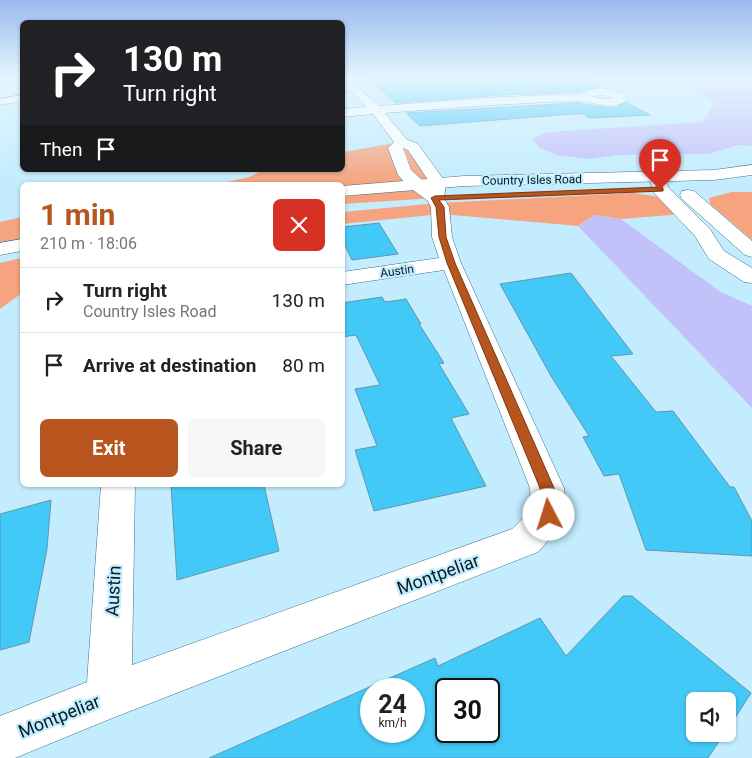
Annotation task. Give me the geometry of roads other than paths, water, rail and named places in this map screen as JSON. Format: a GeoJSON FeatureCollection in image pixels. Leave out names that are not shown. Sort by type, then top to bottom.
{"type":"FeatureCollection","features":[{"type":"Feature","properties":{"kind":"street"},"geometry":{"type":"LineString","coordinates":[[379,113],[400,142],[413,146],[429,188]]}},
{"type":"Feature","properties":{"kind":"street"},"geometry":{"type":"LineString","coordinates":[[400,142],[395,148],[404,172],[429,188]]}},
{"type":"Feature","properties":{"kind":"street","name":"Country Isles Road"},"geometry":{"type":"LineString","coordinates":[[345,191],[658,183],[752,170]]}},
{"type":"Feature","properties":{"kind":"street"},"geometry":{"type":"LineString","coordinates":[[658,183],[681,189],[743,187]]}},
{"type":"Feature","properties":{"kind":"street"},"geometry":{"type":"LineString","coordinates":[[658,183],[703,233],[716,255],[752,277]]}},
{"type":"Feature","properties":{"kind":"street","name":"Country Isles Road"},"geometry":{"type":"LineString","coordinates":[[345,203],[429,188]]}},
{"type":"Feature","properties":{"kind":"street","name":"Montpeliar"},"geometry":{"type":"LineString","coordinates":[[0,740],[109,696],[525,541],[549,515],[547,488],[451,263],[442,237],[440,207],[429,188]]}},
{"type":"Feature","properties":{"kind":"street"},"geometry":{"type":"LineString","coordinates":[[681,189],[752,250]]}},
{"type":"Feature","properties":{"kind":"street"},"geometry":{"type":"LineString","coordinates":[[0,249],[20,245]]}},
{"type":"Feature","properties":{"kind":"street","name":"Austin"},"geometry":{"type":"LineString","coordinates":[[345,279],[451,263]]}},
{"type":"Feature","properties":{"kind":"street","name":"Austin"},"geometry":{"type":"LineString","coordinates":[[109,696],[118,487]]}},
{"type":"Feature","properties":{"kind":"water"},"geometry":{"type":"Polygon","coordinates":[[[709,113],[752,113],[752,146],[739,145],[708,154],[617,155],[589,159],[556,155],[540,148],[532,139],[545,133],[563,131],[702,122],[709,113]]]}},
{"type":"Feature","properties":{"kind":"water"},"geometry":{"type":"Polygon","coordinates":[[[595,215],[621,219],[719,291],[752,306],[752,408],[578,226],[595,215]]]}}]}
